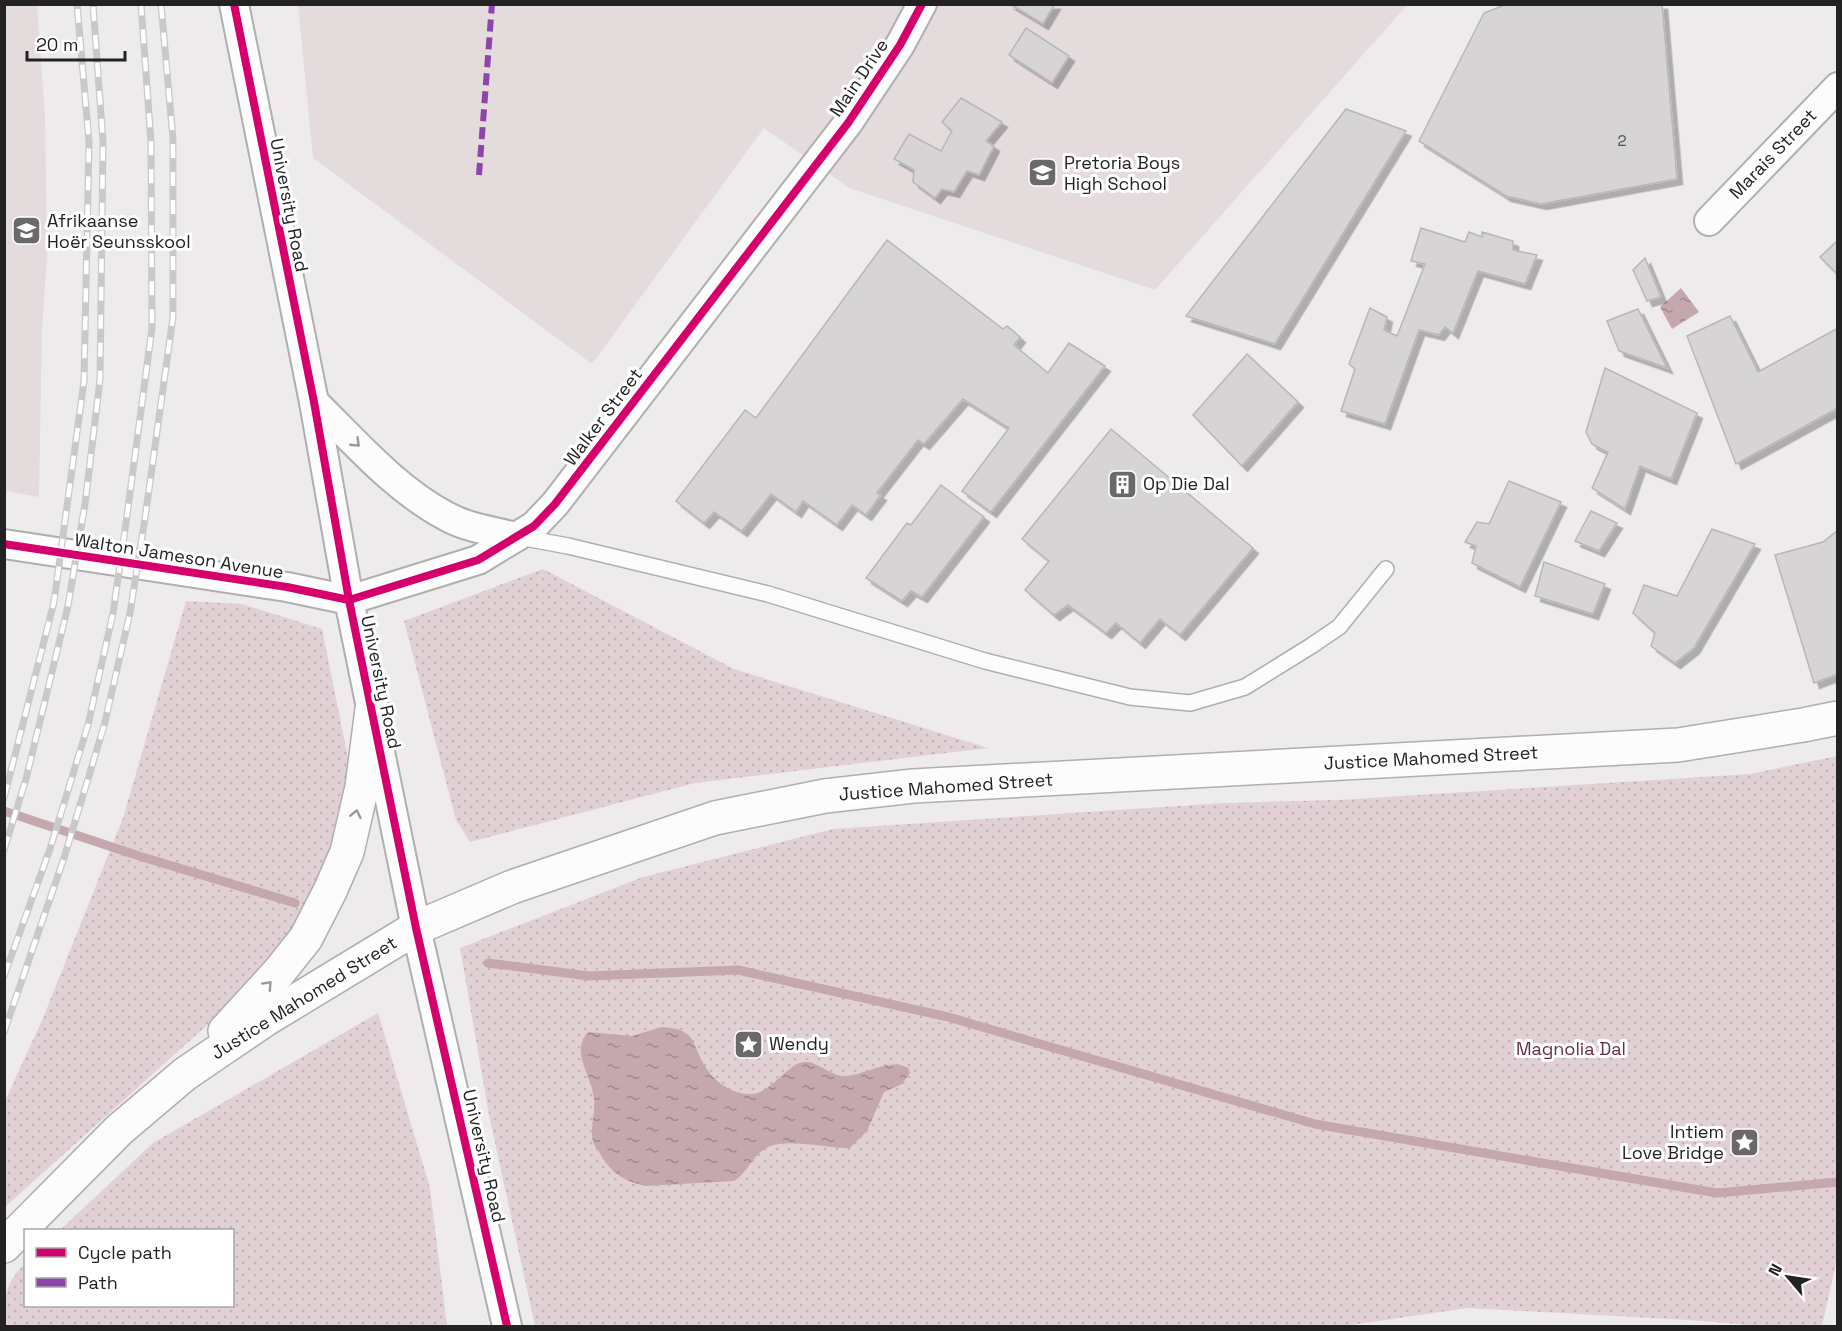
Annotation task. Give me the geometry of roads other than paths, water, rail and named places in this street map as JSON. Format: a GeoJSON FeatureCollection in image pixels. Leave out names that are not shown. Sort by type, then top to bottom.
{"type":"FeatureCollection","features":[{"type":"Feature","properties":{"kind":"main road"},"geometry":{"type":"LineString","coordinates":[[185,1074],[279,972],[306,938],[347,852],[362,787],[372,709]]}},
{"type":"Feature","properties":{"kind":"main road","name":"Justice Mahomed Street"},"geometry":{"type":"LineString","coordinates":[[4,1246],[119,1130],[185,1074],[266,1018],[416,928],[512,887],[715,818],[825,796],[925,785],[1678,745],[1838,718]]}},
{"type":"Feature","properties":{"kind":"street","name":"University Road"},"geometry":{"type":"LineString","coordinates":[[234,4],[314,402],[349,600],[416,928],[507,1326]]}},
{"type":"Feature","properties":{"kind":"street","name":"Main Drive"},"geometry":{"type":"LineString","coordinates":[[816,166],[900,45],[922,4]]}},
{"type":"Feature","properties":{"kind":"street","name":"Marais Street"},"geometry":{"type":"LineString","coordinates":[[1709,221],[1838,87]]}},
{"type":"Feature","properties":{"kind":"street","name":"Walker Street"},"geometry":{"type":"LineString","coordinates":[[349,600],[478,560],[534,526],[555,504],[816,166]]}},
{"type":"Feature","properties":{"kind":"street"},"geometry":{"type":"LineString","coordinates":[[314,402],[382,468],[438,511],[469,526],[516,537]]}},
{"type":"Feature","properties":{"kind":"street","name":"Walton Jameson Avenue"},"geometry":{"type":"LineString","coordinates":[[4,544],[287,587],[349,600]]}},
{"type":"Feature","properties":{"kind":"lane"},"geometry":{"type":"LineString","coordinates":[[516,537],[568,546],[768,594],[985,661],[1130,697],[1190,703],[1245,687],[1339,627],[1386,569]]}},
{"type":"Feature","properties":{"kind":"water"},"geometry":{"type":"Polygon","coordinates":[[[1681,288],[1699,312],[1672,329],[1660,307],[1681,288]]]}},
{"type":"Feature","properties":{"kind":"water"},"geometry":{"type":"Polygon","coordinates":[[[662,1027],[673,1028],[688,1035],[715,1079],[728,1089],[745,1094],[753,1094],[766,1089],[789,1069],[802,1062],[809,1062],[832,1073],[846,1076],[893,1064],[908,1068],[910,1073],[902,1084],[884,1092],[867,1131],[850,1148],[796,1143],[774,1145],[761,1151],[734,1181],[646,1186],[618,1175],[603,1159],[594,1144],[592,1130],[594,1098],[581,1047],[588,1032],[632,1036],[662,1027]]]}},
{"type":"Feature","properties":{"kind":"waterway"},"geometry":{"type":"LineString","coordinates":[[4,811],[139,856],[295,903]]}},
{"type":"Feature","properties":{"kind":"waterway"},"geometry":{"type":"LineString","coordinates":[[488,963],[589,976],[738,970],[948,1017],[1315,1124],[1717,1193],[1838,1182]]}},
{"type":"Feature","properties":{"kind":"railway"},"geometry":{"type":"LineString","coordinates":[[4,798],[54,602],[84,381],[89,142],[77,4]]}},
{"type":"Feature","properties":{"kind":"railway"},"geometry":{"type":"LineString","coordinates":[[4,850],[26,779],[68,606],[85,504],[100,380],[103,142],[93,4]]}},
{"type":"Feature","properties":{"kind":"railway"},"geometry":{"type":"LineString","coordinates":[[4,976],[50,849],[88,725],[113,613],[126,523],[152,328],[151,142],[141,4]]}},
{"type":"Feature","properties":{"kind":"railway"},"geometry":{"type":"LineString","coordinates":[[4,1032],[64,858],[104,726],[130,613],[145,518],[173,317],[173,139],[161,4]]}},
{"type":"Feature","properties":{"kind":"place","name":"Pretoria Boys High School"},"geometry":{"type":"Point","coordinates":[1043,173]}},
{"type":"Feature","properties":{"kind":"place","name":"Afrikaanse Hoër Seunsskool"},"geometry":{"type":"Point","coordinates":[26,231]}},
{"type":"Feature","properties":{"kind":"place","name":"Op Die Dal"},"geometry":{"type":"Point","coordinates":[1122,484]}},
{"type":"Feature","properties":{"kind":"place","name":"Wendy"},"geometry":{"type":"Point","coordinates":[748,1044]}},
{"type":"Feature","properties":{"kind":"place","name":"Intiem Love Bridge"},"geometry":{"type":"Point","coordinates":[1745,1142]}},
{"type":"Feature","properties":{"kind":"park label","name":"Magnolia Dal"},"geometry":{"type":"Point","coordinates":[1571,1049]}}]}
